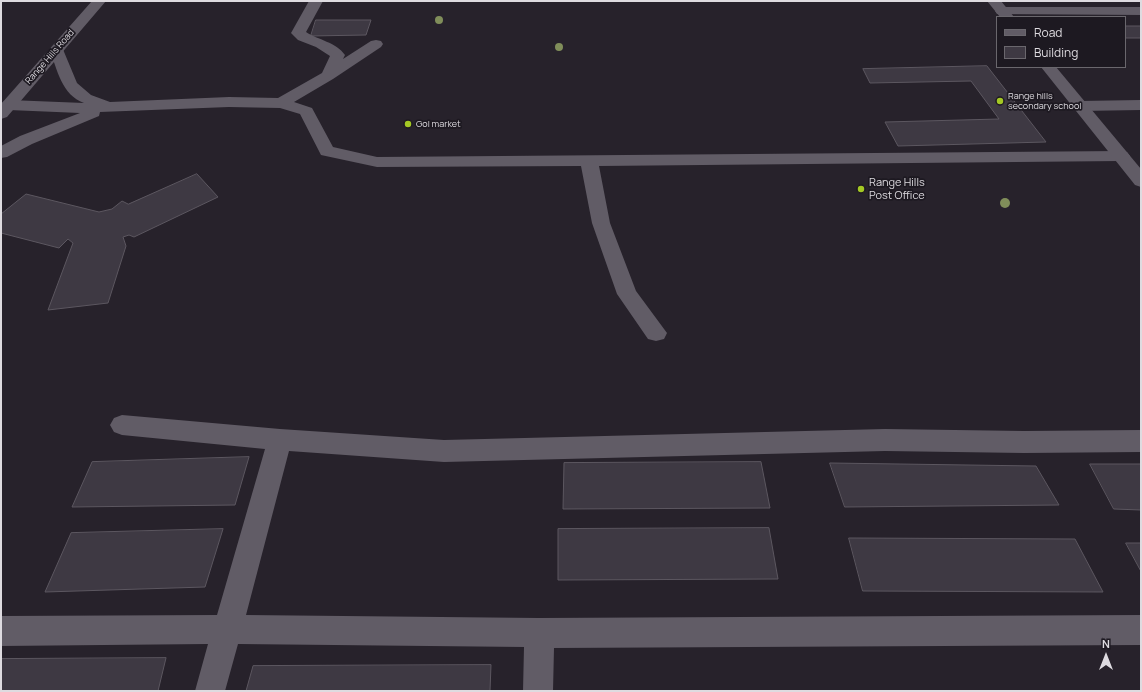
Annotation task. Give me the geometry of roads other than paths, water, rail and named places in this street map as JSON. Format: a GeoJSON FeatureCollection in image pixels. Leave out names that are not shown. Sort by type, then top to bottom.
{"type":"FeatureCollection","features":[{"type":"Feature","properties":{"kind":"street","name":"Range Hills Road"},"geometry":{"type":"LineString","coordinates":[[5,110],[99,1]]}},
{"type":"Feature","properties":{"kind":"street"},"geometry":{"type":"LineString","coordinates":[[316,1],[298,33],[304,39],[329,48],[338,56],[328,76]]}},
{"type":"Feature","properties":{"kind":"street"},"geometry":{"type":"LineString","coordinates":[[1001,10],[1141,11]]}},
{"type":"Feature","properties":{"kind":"street"},"geometry":{"type":"LineString","coordinates":[[281,103],[328,76],[376,44]]}},
{"type":"Feature","properties":{"kind":"street"},"geometry":{"type":"LineString","coordinates":[[57,50],[70,85],[85,98],[109,107]]}},
{"type":"Feature","properties":{"kind":"street"},"geometry":{"type":"LineString","coordinates":[[1049,68],[1141,180]]}},
{"type":"Feature","properties":{"kind":"street"},"geometry":{"type":"LineString","coordinates":[[5,110],[229,102],[281,103],[306,111],[327,151],[377,162],[1121,156]]}},
{"type":"Feature","properties":{"kind":"street"},"geometry":{"type":"LineString","coordinates":[[1080,106],[1141,105]]}},
{"type":"Feature","properties":{"kind":"street"},"geometry":{"type":"LineString","coordinates":[[1,153],[26,140],[109,107]]}},
{"type":"Feature","properties":{"kind":"street"},"geometry":{"type":"LineString","coordinates":[[589,160],[601,223],[627,294],[656,333]]}},
{"type":"Feature","properties":{"kind":"street"},"geometry":{"type":"LineString","coordinates":[[122,425],[280,440],[444,451],[885,440],[1024,442],[1141,441]]}},
{"type":"Feature","properties":{"kind":"street"},"geometry":{"type":"LineString","coordinates":[[210,691],[280,440]]}},
{"type":"Feature","properties":{"kind":"street"},"geometry":{"type":"LineString","coordinates":[[1,631],[228,629],[539,633],[1141,630]]}},
{"type":"Feature","properties":{"kind":"street"},"geometry":{"type":"LineString","coordinates":[[538,691],[539,633]]}},
{"type":"Feature","properties":{"kind":"place","name":"Range hills secondary school"},"geometry":{"type":"Point","coordinates":[1000,101]}},
{"type":"Feature","properties":{"kind":"place","name":"Gol market"},"geometry":{"type":"Point","coordinates":[408,124]}},
{"type":"Feature","properties":{"kind":"place","name":"Range Hills Post Office"},"geometry":{"type":"Point","coordinates":[861,189]}}]}
